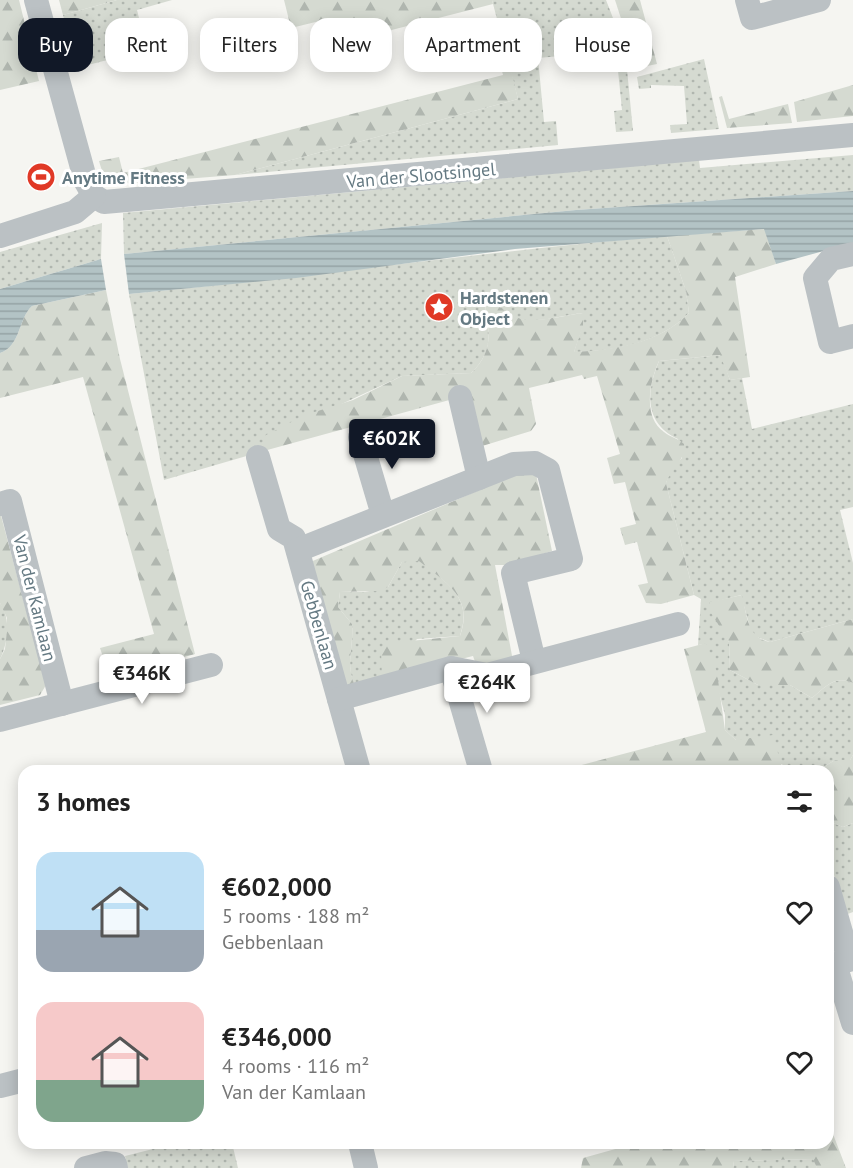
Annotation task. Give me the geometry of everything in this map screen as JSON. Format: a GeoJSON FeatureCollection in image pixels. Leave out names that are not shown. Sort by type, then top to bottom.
{"type":"FeatureCollection","features":[{"type":"Feature","properties":{"kind":"street"},"geometry":{"type":"LineString","coordinates":[[0,236],[75,212],[94,196],[86,182],[36,0]]}},
{"type":"Feature","properties":{"kind":"street"},"geometry":{"type":"LineString","coordinates":[[747,0],[752,18],[819,0]]}},
{"type":"Feature","properties":{"kind":"street","name":"Van der Slootsingel"},"geometry":{"type":"LineString","coordinates":[[94,196],[104,202],[114,202],[853,135]]}},
{"type":"Feature","properties":{"kind":"street"},"geometry":{"type":"LineString","coordinates":[[853,254],[831,259],[815,278],[830,342],[853,336]]}},
{"type":"Feature","properties":{"kind":"street"},"geometry":{"type":"LineString","coordinates":[[460,397],[479,478]]}},
{"type":"Feature","properties":{"kind":"street"},"geometry":{"type":"LineString","coordinates":[[360,437],[383,515]]}},
{"type":"Feature","properties":{"kind":"street","name":"Gebbenlaan"},"geometry":{"type":"LineString","coordinates":[[258,458],[279,529],[294,538],[298,550],[357,765]]}},
{"type":"Feature","properties":{"kind":"street"},"geometry":{"type":"LineString","coordinates":[[298,550],[514,464],[535,463],[548,470],[571,560],[513,573],[534,661]]}},
{"type":"Feature","properties":{"kind":"street","name":"Van der Kamlaan"},"geometry":{"type":"LineString","coordinates":[[0,504],[10,501],[62,704]]}},
{"type":"Feature","properties":{"kind":"street"},"geometry":{"type":"LineString","coordinates":[[339,699],[451,668],[487,675],[678,624]]}},
{"type":"Feature","properties":{"kind":"street"},"geometry":{"type":"LineString","coordinates":[[0,720],[212,665]]}},
{"type":"Feature","properties":{"kind":"street"},"geometry":{"type":"LineString","coordinates":[[451,668],[479,765]]}},
{"type":"Feature","properties":{"kind":"street"},"geometry":{"type":"LineString","coordinates":[[834,922],[853,1023]]}},
{"type":"Feature","properties":{"kind":"street"},"geometry":{"type":"LineString","coordinates":[[0,1086],[18,1082]]}},
{"type":"Feature","properties":{"kind":"street"},"geometry":{"type":"LineString","coordinates":[[361,1149],[366,1168]]}},
{"type":"Feature","properties":{"kind":"street"},"geometry":{"type":"LineString","coordinates":[[86,1168],[105,1163],[115,1164],[116,1168]]}},
{"type":"Feature","properties":{"kind":"green space"},"geometry":{"type":"Polygon","coordinates":[[[0,0],[19,0],[23,18],[18,18],[18,72],[37,72],[39,81],[0,90],[0,0]]]}},
{"type":"Feature","properties":{"kind":"green space"},"geometry":{"type":"Polygon","coordinates":[[[59,0],[117,0],[63,15],[59,0]]]}},
{"type":"Feature","properties":{"kind":"green space"},"geometry":{"type":"Polygon","coordinates":[[[117,0],[172,0],[137,10],[139,18],[105,18],[105,61],[93,64],[93,18],[64,18],[63,15],[117,0]]]}},
{"type":"Feature","properties":{"kind":"green space"},"geometry":{"type":"Polygon","coordinates":[[[284,0],[492,0],[493,4],[438,18],[404,18],[404,27],[392,30],[392,18],[310,18],[310,23],[298,26],[298,18],[288,18],[284,0]]]}},
{"type":"Feature","properties":{"kind":"green space"},"geometry":{"type":"Polygon","coordinates":[[[492,0],[606,0],[613,18],[554,18],[554,57],[542,58],[542,18],[497,18],[492,0]]]}},
{"type":"Feature","properties":{"kind":"green space"},"geometry":{"type":"Polygon","coordinates":[[[615,0],[640,0],[645,18],[621,18],[615,0]]]}},
{"type":"Feature","properties":{"kind":"green space"},"geometry":{"type":"Polygon","coordinates":[[[652,45],[657,64],[652,65],[652,45]]]}},
{"type":"Feature","properties":{"kind":"green space"},"geometry":{"type":"Polygon","coordinates":[[[704,59],[719,129],[671,133],[670,125],[687,124],[684,86],[651,85],[651,88],[639,89],[637,77],[704,59]]]}},
{"type":"Feature","properties":{"kind":"green space"},"geometry":{"type":"Polygon","coordinates":[[[502,72],[512,72],[518,99],[235,175],[116,184],[108,180],[99,161],[119,157],[123,173],[503,75],[502,72]]]}},
{"type":"Feature","properties":{"kind":"green space"},"geometry":{"type":"Polygon","coordinates":[[[511,72],[539,72],[544,122],[556,121],[558,145],[235,175],[518,99],[511,72]]]}},
{"type":"Feature","properties":{"kind":"green space"},"geometry":{"type":"Polygon","coordinates":[[[618,72],[627,72],[633,131],[616,132],[614,111],[622,110],[618,72]]]}},
{"type":"Feature","properties":{"kind":"green space"},"geometry":{"type":"Polygon","coordinates":[[[853,85],[853,116],[797,122],[794,102],[853,85]]]}},
{"type":"Feature","properties":{"kind":"green space"},"geometry":{"type":"Polygon","coordinates":[[[722,96],[729,119],[788,104],[792,123],[727,128],[719,97],[722,96]]]}},
{"type":"Feature","properties":{"kind":"green space"},"geometry":{"type":"Polygon","coordinates":[[[853,155],[853,191],[576,210],[124,254],[123,213],[699,160],[700,168],[853,155]]]}},
{"type":"Feature","properties":{"kind":"green space"},"geometry":{"type":"Polygon","coordinates":[[[102,223],[101,259],[0,289],[0,252],[102,223]]]}},
{"type":"Feature","properties":{"kind":"green space"},"geometry":{"type":"Polygon","coordinates":[[[765,229],[776,264],[735,277],[750,377],[730,380],[720,355],[659,361],[651,388],[650,408],[657,425],[666,434],[684,444],[681,460],[666,483],[694,595],[661,604],[646,603],[638,585],[648,583],[637,542],[625,545],[620,528],[636,524],[625,482],[614,484],[607,458],[620,454],[597,376],[584,379],[582,375],[529,388],[536,424],[531,431],[479,447],[464,396],[260,452],[266,435],[305,415],[353,400],[402,376],[471,373],[483,358],[488,342],[485,305],[487,303],[527,320],[583,313],[583,326],[574,352],[621,347],[651,338],[665,331],[689,313],[686,291],[667,236],[765,229]]]}},
{"type":"Feature","properties":{"kind":"green space"},"geometry":{"type":"Polygon","coordinates":[[[667,236],[686,291],[689,313],[665,332],[621,347],[574,352],[582,327],[583,313],[525,320],[514,317],[498,307],[485,306],[488,342],[483,358],[471,373],[402,376],[333,408],[260,452],[164,480],[129,294],[667,236]]]}},
{"type":"Feature","properties":{"kind":"green space"},"geometry":{"type":"Polygon","coordinates":[[[106,290],[120,359],[195,654],[110,678],[100,648],[154,634],[83,377],[0,398],[0,353],[12,345],[27,311],[32,306],[106,290]]]}},
{"type":"Feature","properties":{"kind":"green space"},"geometry":{"type":"Polygon","coordinates":[[[721,355],[730,380],[742,378],[752,429],[853,404],[853,507],[840,510],[853,563],[853,619],[770,642],[752,635],[741,595],[710,603],[729,642],[730,670],[758,685],[790,685],[812,698],[836,681],[853,683],[853,755],[850,760],[835,760],[827,765],[783,765],[736,740],[725,730],[725,715],[706,644],[698,645],[701,599],[694,595],[666,483],[670,471],[682,458],[678,439],[659,424],[651,406],[650,395],[659,361],[721,355]]]}},
{"type":"Feature","properties":{"kind":"green space"},"geometry":{"type":"Polygon","coordinates":[[[522,472],[536,474],[552,551],[507,565],[495,565],[513,661],[478,670],[473,656],[382,679],[381,650],[390,643],[460,636],[463,622],[460,601],[448,584],[419,561],[402,562],[388,587],[379,591],[340,592],[338,607],[352,624],[350,663],[355,686],[342,689],[308,563],[522,472]]]}},
{"type":"Feature","properties":{"kind":"green space"},"geometry":{"type":"Polygon","coordinates":[[[0,512],[46,685],[40,695],[0,705],[0,659],[5,649],[7,618],[0,603],[0,512]]]}},
{"type":"Feature","properties":{"kind":"green space"},"geometry":{"type":"Polygon","coordinates":[[[411,559],[419,560],[455,592],[463,611],[460,636],[417,639],[382,679],[355,686],[350,663],[352,624],[338,607],[340,592],[365,592],[388,587],[402,562],[411,559]]]}},
{"type":"Feature","properties":{"kind":"green space"},"geometry":{"type":"Polygon","coordinates":[[[742,595],[752,631],[762,640],[770,642],[853,619],[853,683],[836,681],[812,698],[790,685],[758,685],[730,670],[729,642],[710,611],[710,602],[742,595]]]}},
{"type":"Feature","properties":{"kind":"green space"},"geometry":{"type":"Polygon","coordinates":[[[0,603],[6,616],[7,631],[0,659],[0,603]]]}},
{"type":"Feature","properties":{"kind":"green space"},"geometry":{"type":"Polygon","coordinates":[[[706,643],[717,673],[725,730],[736,740],[773,735],[781,765],[582,765],[706,732],[684,649],[706,643]]]}},
{"type":"Feature","properties":{"kind":"green space"},"geometry":{"type":"Polygon","coordinates":[[[853,755],[853,823],[843,827],[834,823],[834,765],[827,765],[835,760],[850,760],[853,755]]]}},
{"type":"Feature","properties":{"kind":"green space"},"geometry":{"type":"Polygon","coordinates":[[[834,823],[843,827],[853,823],[853,912],[845,915],[834,875],[834,823]]]}},
{"type":"Feature","properties":{"kind":"green space"},"geometry":{"type":"Polygon","coordinates":[[[834,1137],[846,1168],[817,1168],[813,1159],[734,1161],[733,1168],[581,1168],[583,1158],[615,1149],[834,1149],[834,1137]]]}},
{"type":"Feature","properties":{"kind":"green space"},"geometry":{"type":"Polygon","coordinates":[[[153,1149],[233,1149],[238,1168],[128,1168],[125,1156],[153,1149]]]}},
{"type":"Feature","properties":{"kind":"green space"},"geometry":{"type":"Polygon","coordinates":[[[814,1159],[817,1168],[733,1168],[734,1161],[814,1159]]]}},
{"type":"Feature","properties":{"kind":"shaded area"},"geometry":{"type":"Polygon","coordinates":[[[853,191],[853,243],[776,264],[764,229],[515,249],[296,278],[129,294],[124,254],[576,210],[853,191]]]}},
{"type":"Feature","properties":{"kind":"shaded area"},"geometry":{"type":"Polygon","coordinates":[[[101,259],[106,290],[32,306],[27,311],[12,345],[0,353],[0,289],[101,259]]]}},
{"type":"Feature","properties":{"kind":"place","name":"Anytime Fitness"},"geometry":{"type":"Point","coordinates":[41,177]}},
{"type":"Feature","properties":{"kind":"place","name":"Hardstenen Object"},"geometry":{"type":"Point","coordinates":[439,307]}}]}
